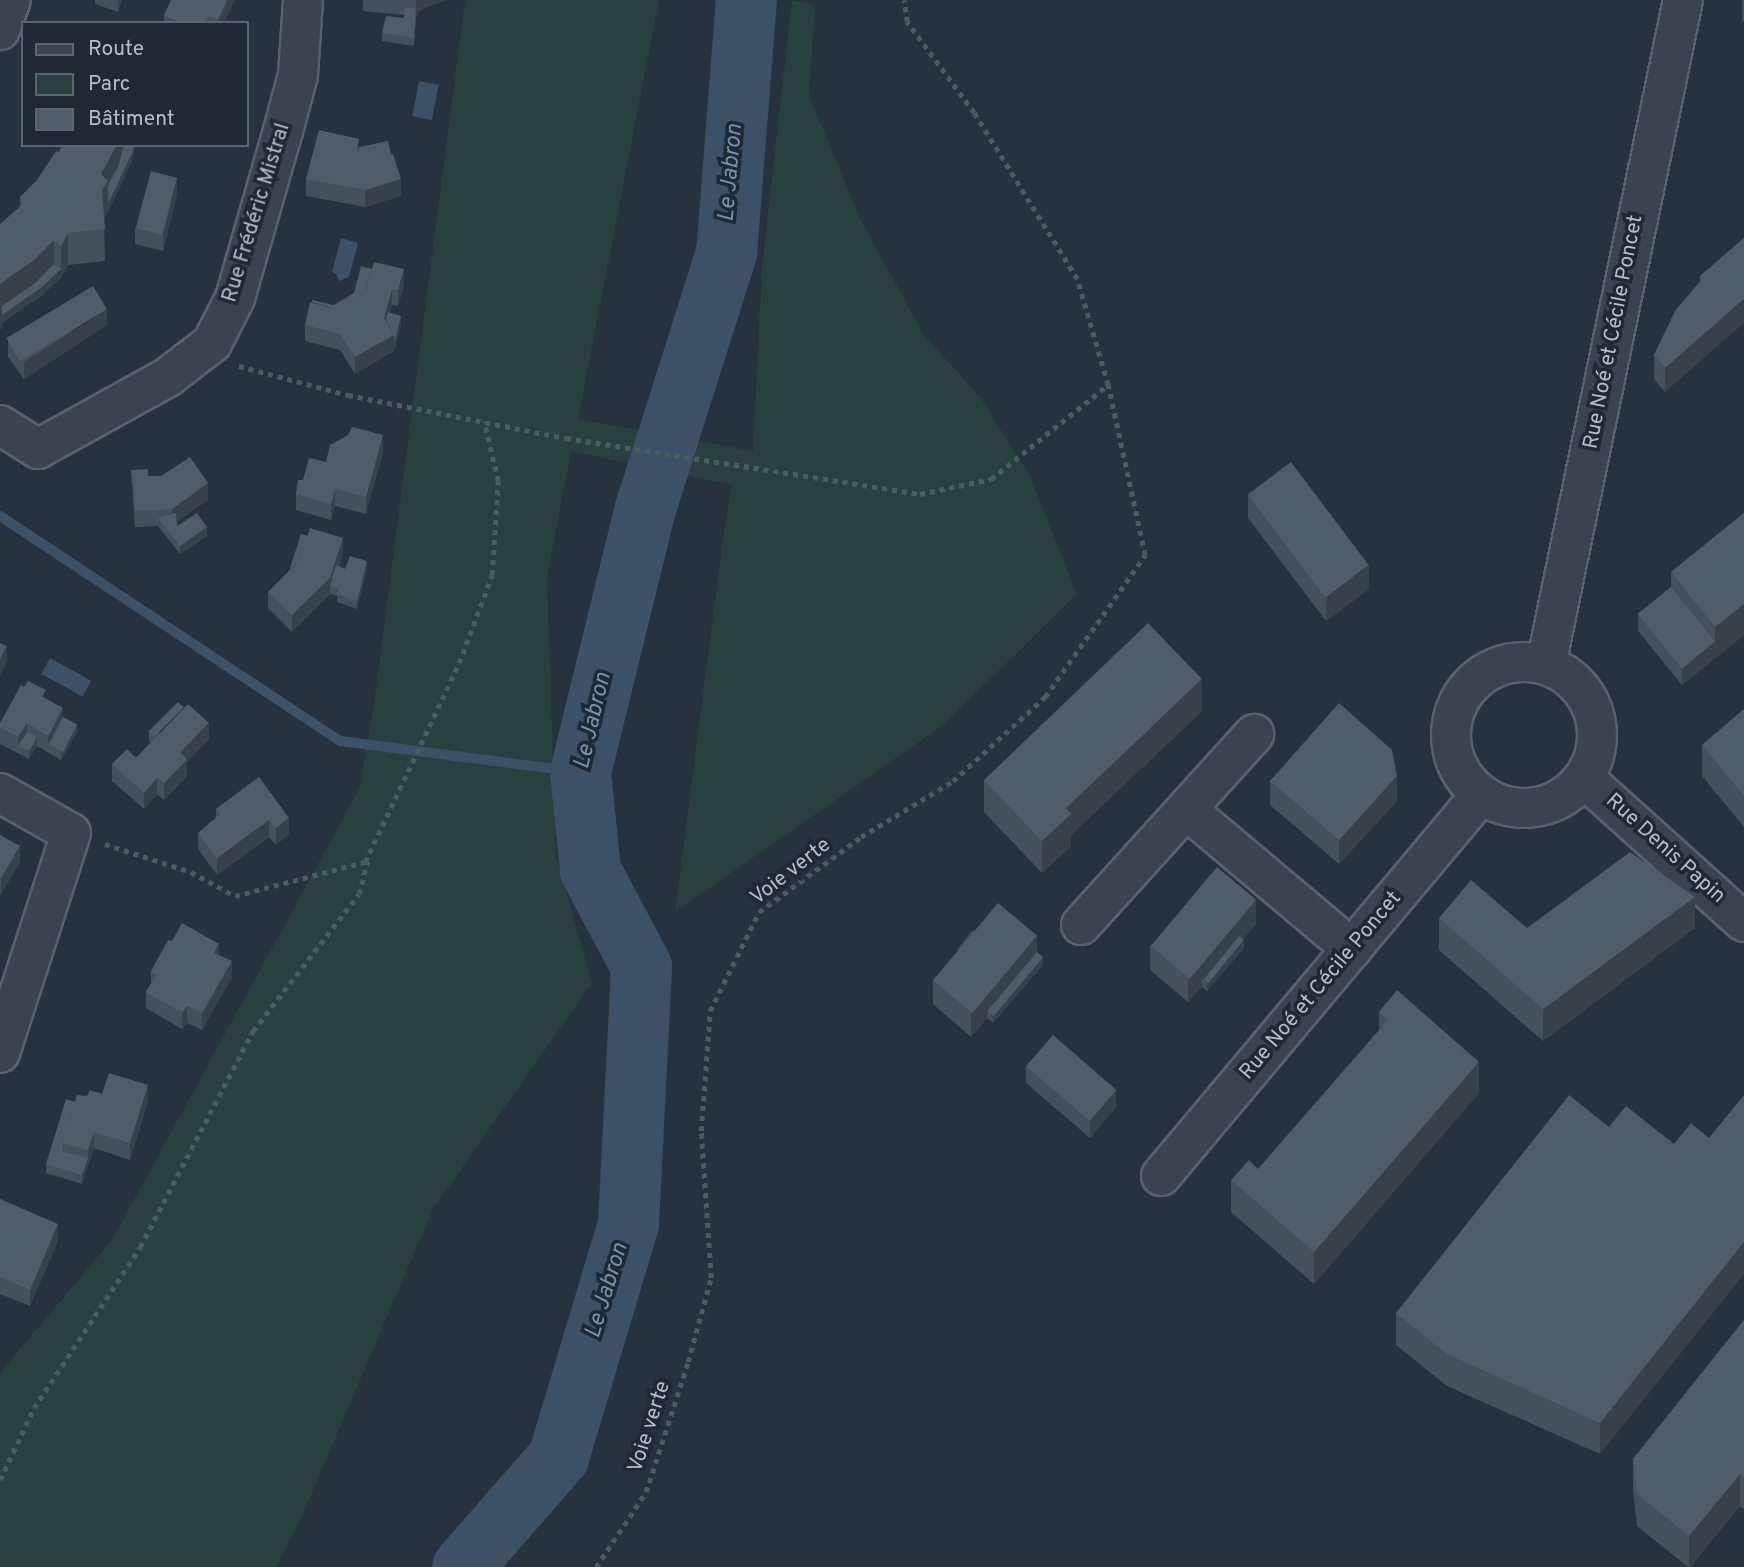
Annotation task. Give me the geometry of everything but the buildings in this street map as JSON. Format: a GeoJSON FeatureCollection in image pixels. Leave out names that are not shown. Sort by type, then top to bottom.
{"type":"FeatureCollection","features":[{"type":"Feature","properties":{"kind":"street"},"geometry":{"type":"LineString","coordinates":[[0,30],[11,0]]}},
{"type":"Feature","properties":{"kind":"street","name":"Rue Frédéric Mistral"},"geometry":{"type":"LineString","coordinates":[[0,425],[38,449],[168,377],[212,343],[235,298],[298,75],[303,0]]}},
{"type":"Feature","properties":{"kind":"street","name":"Rue Noé et Cécile Poncet"},"geometry":{"type":"LineString","coordinates":[[1546,665],[1683,0]]}},
{"type":"Feature","properties":{"kind":"street"},"geometry":{"type":"LineString","coordinates":[[1528,661],[1546,665],[1579,686],[1590,702],[1597,721],[1598,741],[1594,760],[1584,778],[1571,792],[1536,808],[1498,804],[1481,795],[1468,782],[1451,748],[1454,711],[1469,687],[1491,669],[1528,661]]}},
{"type":"Feature","properties":{"kind":"street"},"geometry":{"type":"LineString","coordinates":[[1081,925],[1254,733]]}},
{"type":"Feature","properties":{"kind":"street","name":"Rue Denis Papin"},"geometry":{"type":"LineString","coordinates":[[1584,778],[1744,922]]}},
{"type":"Feature","properties":{"kind":"street"},"geometry":{"type":"LineString","coordinates":[[0,793],[71,833],[0,1053]]}},
{"type":"Feature","properties":{"kind":"street","name":"Rue Noé et Cécile Poncet"},"geometry":{"type":"LineString","coordinates":[[1161,1176],[1481,795]]}},
{"type":"Feature","properties":{"kind":"street"},"geometry":{"type":"LineString","coordinates":[[1187,810],[1352,949]]}},
{"type":"Feature","properties":{"kind":"path","name":"Voie verte"},"geometry":{"type":"LineString","coordinates":[[596,1567],[646,1492],[688,1362],[711,1278],[701,1131],[710,1011],[759,912],[862,837],[953,781],[1045,696],[1144,555],[1108,385],[1077,279],[974,113],[906,22],[904,0]]}},
{"type":"Feature","properties":{"kind":"path"},"geometry":{"type":"LineString","coordinates":[[212,343],[238,366],[348,395],[566,438],[920,494],[991,479],[1108,385]]}},
{"type":"Feature","properties":{"kind":"path"},"geometry":{"type":"LineString","coordinates":[[0,1480],[34,1408],[140,1247],[253,1031],[359,894],[368,858],[459,663],[492,575],[498,481],[484,422]]}},
{"type":"Feature","properties":{"kind":"path"},"geometry":{"type":"LineString","coordinates":[[71,833],[191,872],[235,896],[365,862],[368,858]]}},
{"type":"Feature","properties":{"kind":"green space"},"geometry":{"type":"Polygon","coordinates":[[[465,0],[659,0],[578,419],[753,451],[762,266],[792,0],[815,5],[809,95],[860,218],[924,335],[980,397],[1030,476],[1077,594],[942,726],[675,912],[732,485],[571,451],[547,577],[556,856],[592,983],[433,1209],[299,1523],[276,1567],[0,1567],[0,1373],[112,1240],[359,789],[374,704],[465,0]]]}},
{"type":"Feature","properties":{"kind":"water"},"geometry":{"type":"Polygon","coordinates":[[[419,81],[439,85],[432,120],[412,116],[419,81]]]}},
{"type":"Feature","properties":{"kind":"water"},"geometry":{"type":"Polygon","coordinates":[[[341,238],[358,243],[349,277],[339,281],[332,272],[341,238]]]}},
{"type":"Feature","properties":{"kind":"water"},"geometry":{"type":"Polygon","coordinates":[[[50,658],[91,681],[82,697],[41,674],[50,658]]]}},
{"type":"Feature","properties":{"kind":"waterway","name":"Le Jabron"},"geometry":{"type":"LineString","coordinates":[[462,1567],[558,1457],[628,1224],[641,966],[590,870],[580,772],[645,508],[726,253],[746,0]]}},
{"type":"Feature","properties":{"kind":"waterway"},"geometry":{"type":"LineString","coordinates":[[0,516],[340,741],[580,772]]}}]}
